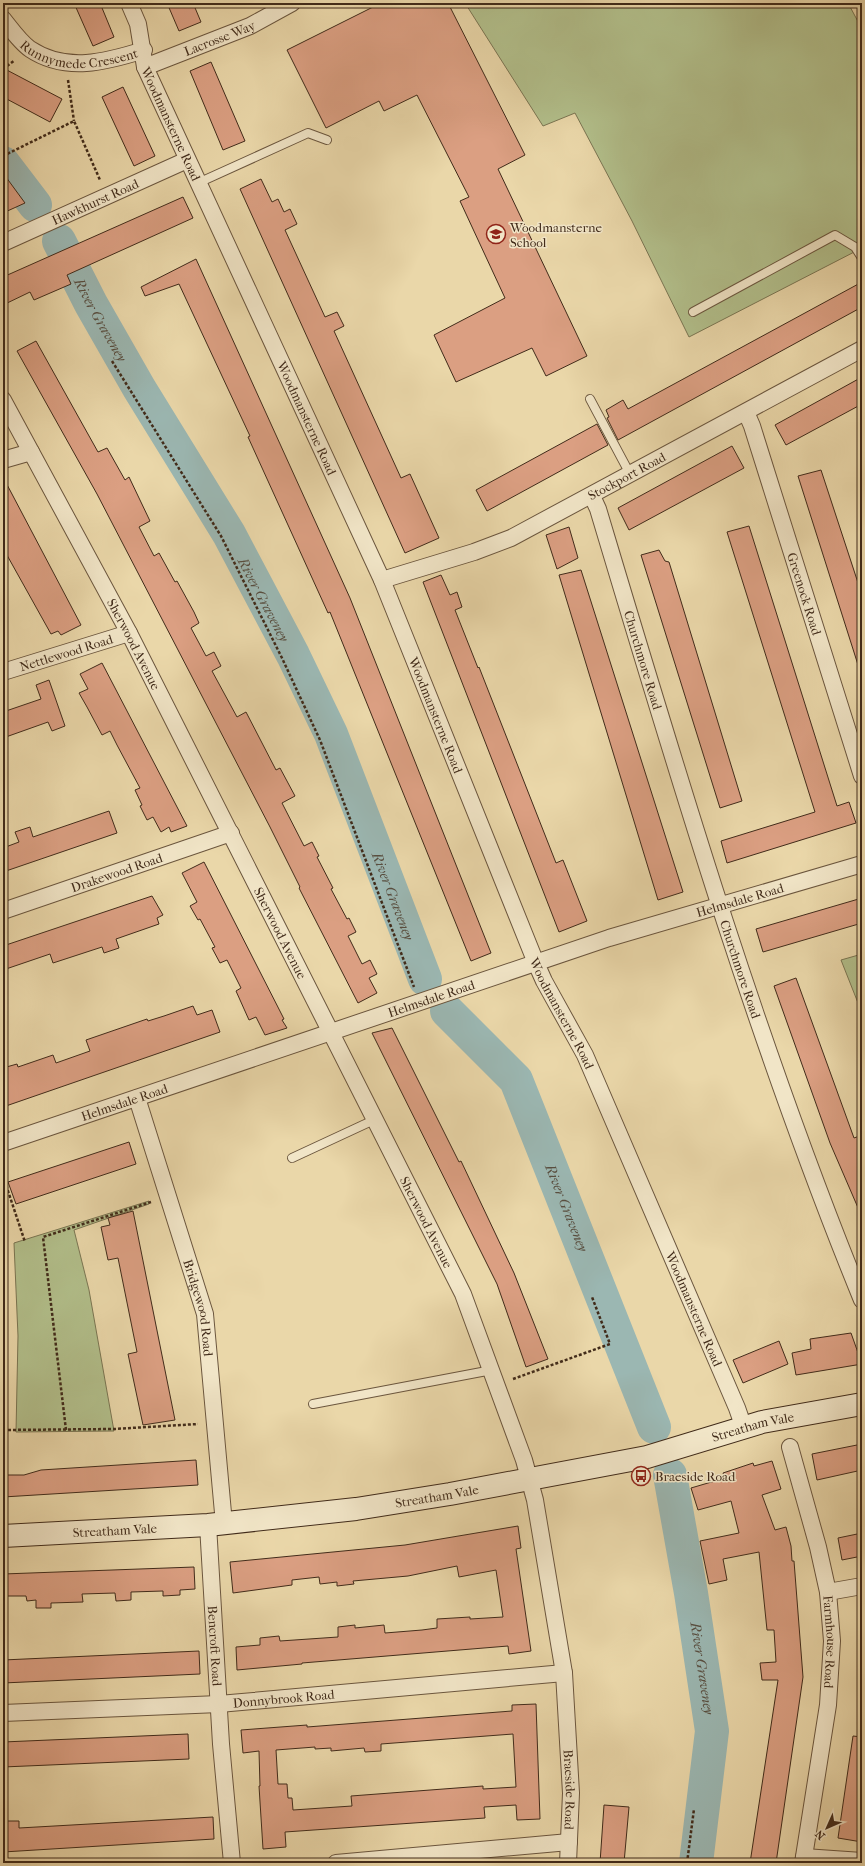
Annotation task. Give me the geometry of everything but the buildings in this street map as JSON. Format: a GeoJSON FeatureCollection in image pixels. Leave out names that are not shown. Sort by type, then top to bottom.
{"type":"FeatureCollection","features":[{"type":"Feature","properties":{"kind":"main road","name":"Streatham Vale"},"geometry":{"type":"LineString","coordinates":[[3,1536],[216,1524],[356,1509],[647,1457],[778,1419],[862,1404]]}},
{"type":"Feature","properties":{"kind":"street","name":"Woodmansterne Road"},"geometry":{"type":"LineString","coordinates":[[130,3],[138,24],[144,50],[145,67],[382,580],[536,963],[544,981],[585,1055],[738,1408],[744,1428]]}},
{"type":"Feature","properties":{"kind":"street","name":"Lacrosse Way"},"geometry":{"type":"LineString","coordinates":[[145,67],[250,26],[292,3]]}},
{"type":"Feature","properties":{"kind":"street","name":"Runnymede Crescent"},"geometry":{"type":"LineString","coordinates":[[3,19],[29,49],[46,58],[65,64],[90,64],[144,50]]}},
{"type":"Feature","properties":{"kind":"street","name":"Hawkhurst Road"},"geometry":{"type":"LineString","coordinates":[[3,243],[187,160]]}},
{"type":"Feature","properties":{"kind":"street","name":"Stockport Road"},"geometry":{"type":"LineString","coordinates":[[382,580],[474,552],[506,540],[592,496],[862,349]]}},
{"type":"Feature","properties":{"kind":"street","name":"Sherwood Avenue"},"geometry":{"type":"LineString","coordinates":[[3,400],[129,633],[330,1032],[376,1119],[463,1294],[530,1479]]}},
{"type":"Feature","properties":{"kind":"street","name":"Greenock Road"},"geometry":{"type":"LineString","coordinates":[[746,412],[752,426],[862,776]]}},
{"type":"Feature","properties":{"kind":"street"},"geometry":{"type":"LineString","coordinates":[[3,460],[31,452]]}},
{"type":"Feature","properties":{"kind":"street","name":"Churchmore Road"},"geometry":{"type":"LineString","coordinates":[[592,496],[598,509],[732,947],[801,1142],[838,1242],[862,1300]]}},
{"type":"Feature","properties":{"kind":"street","name":"Nettlewood Road"},"geometry":{"type":"LineString","coordinates":[[3,672],[129,633]]}},
{"type":"Feature","properties":{"kind":"street","name":"Drakewood Road"},"geometry":{"type":"LineString","coordinates":[[3,911],[231,833]]}},
{"type":"Feature","properties":{"kind":"street","name":"Helmsdale Road"},"geometry":{"type":"LineString","coordinates":[[3,1143],[609,938],[862,864]]}},
{"type":"Feature","properties":{"kind":"street","name":"Bridgewood Road"},"geometry":{"type":"LineString","coordinates":[[137,1098],[205,1314],[216,1524]]}},
{"type":"Feature","properties":{"kind":"street","name":"Farmhouse Road"},"geometry":{"type":"LineString","coordinates":[[790,1447],[818,1547],[828,1592],[832,1641],[828,1705],[804,1860]]}},
{"type":"Feature","properties":{"kind":"street","name":"Braeside Road"},"geometry":{"type":"LineString","coordinates":[[530,1479],[535,1500],[564,1673],[571,1793],[568,1863]]}},
{"type":"Feature","properties":{"kind":"street","name":"Bencroft Road"},"geometry":{"type":"LineString","coordinates":[[216,1524],[219,1704],[232,1863]]}},
{"type":"Feature","properties":{"kind":"street"},"geometry":{"type":"LineString","coordinates":[[828,1592],[862,1586]]}},
{"type":"Feature","properties":{"kind":"street","name":"Donnybrook Road"},"geometry":{"type":"LineString","coordinates":[[3,1713],[219,1704],[564,1673]]}},
{"type":"Feature","properties":{"kind":"street"},"geometry":{"type":"LineString","coordinates":[[336,1863],[568,1842]]}},
{"type":"Feature","properties":{"kind":"street"},"geometry":{"type":"LineString","coordinates":[[804,1860],[862,1862]]}},
{"type":"Feature","properties":{"kind":"lane"},"geometry":{"type":"LineString","coordinates":[[198,183],[308,133],[327,140]]}},
{"type":"Feature","properties":{"kind":"lane"},"geometry":{"type":"LineString","coordinates":[[693,312],[835,235],[855,246],[862,258]]}},
{"type":"Feature","properties":{"kind":"lane"},"geometry":{"type":"LineString","coordinates":[[590,399],[630,474]]}},
{"type":"Feature","properties":{"kind":"lane"},"geometry":{"type":"LineString","coordinates":[[292,1158],[376,1119]]}},
{"type":"Feature","properties":{"kind":"lane"},"geometry":{"type":"LineString","coordinates":[[313,1404],[494,1377]]}},
{"type":"Feature","properties":{"kind":"path"},"geometry":{"type":"LineString","coordinates":[[65,64],[74,121],[107,196]]}},
{"type":"Feature","properties":{"kind":"path"},"geometry":{"type":"LineString","coordinates":[[3,156],[74,121]]}},
{"type":"Feature","properties":{"kind":"path"},"geometry":{"type":"LineString","coordinates":[[112,361],[221,536],[282,658],[320,740],[420,1002]]}},
{"type":"Feature","properties":{"kind":"path"},"geometry":{"type":"LineString","coordinates":[[3,1176],[25,1242]]}},
{"type":"Feature","properties":{"kind":"path"},"geometry":{"type":"LineString","coordinates":[[66,1430],[43,1237],[152,1202]]}},
{"type":"Feature","properties":{"kind":"path"},"geometry":{"type":"LineString","coordinates":[[494,1377],[610,1344],[592,1297]]}},
{"type":"Feature","properties":{"kind":"path"},"geometry":{"type":"LineString","coordinates":[[3,1430],[66,1430],[199,1424]]}},
{"type":"Feature","properties":{"kind":"path"},"geometry":{"type":"LineString","coordinates":[[687,1863],[694,1809]]}},
{"type":"Feature","properties":{"kind":"green space"},"geometry":{"type":"Polygon","coordinates":[[[465,3],[848,3],[862,29],[862,248],[689,337],[632,221],[575,113],[543,126],[465,3]]]}},
{"type":"Feature","properties":{"kind":"green space"},"geometry":{"type":"Polygon","coordinates":[[[862,954],[862,1013],[841,960],[862,954]]]}},
{"type":"Feature","properties":{"kind":"green space"},"geometry":{"type":"Polygon","coordinates":[[[149,1201],[149,1204],[74,1230],[89,1290],[114,1431],[16,1432],[18,1336],[14,1243],[149,1201]]]}},
{"type":"Feature","properties":{"kind":"waterway","name":"River Graveney"},"geometry":{"type":"LineString","coordinates":[[3,163],[35,205]]}},
{"type":"Feature","properties":{"kind":"waterway","name":"River Graveney"},"geometry":{"type":"LineString","coordinates":[[59,241],[91,304],[139,388],[229,534],[293,655],[331,734],[425,979]]}},
{"type":"Feature","properties":{"kind":"waterway","name":"River Graveney"},"geometry":{"type":"LineString","coordinates":[[447,1011],[516,1080],[654,1427]]}},
{"type":"Feature","properties":{"kind":"waterway","name":"River Graveney"},"geometry":{"type":"LineString","coordinates":[[670,1475],[691,1593],[712,1731],[696,1863]]}},
{"type":"Feature","properties":{"kind":"place","name":"Woodmansterne School"},"geometry":{"type":"Point","coordinates":[496,234]}},
{"type":"Feature","properties":{"kind":"place","name":"Braeside Road"},"geometry":{"type":"Point","coordinates":[641,1476]}}]}
